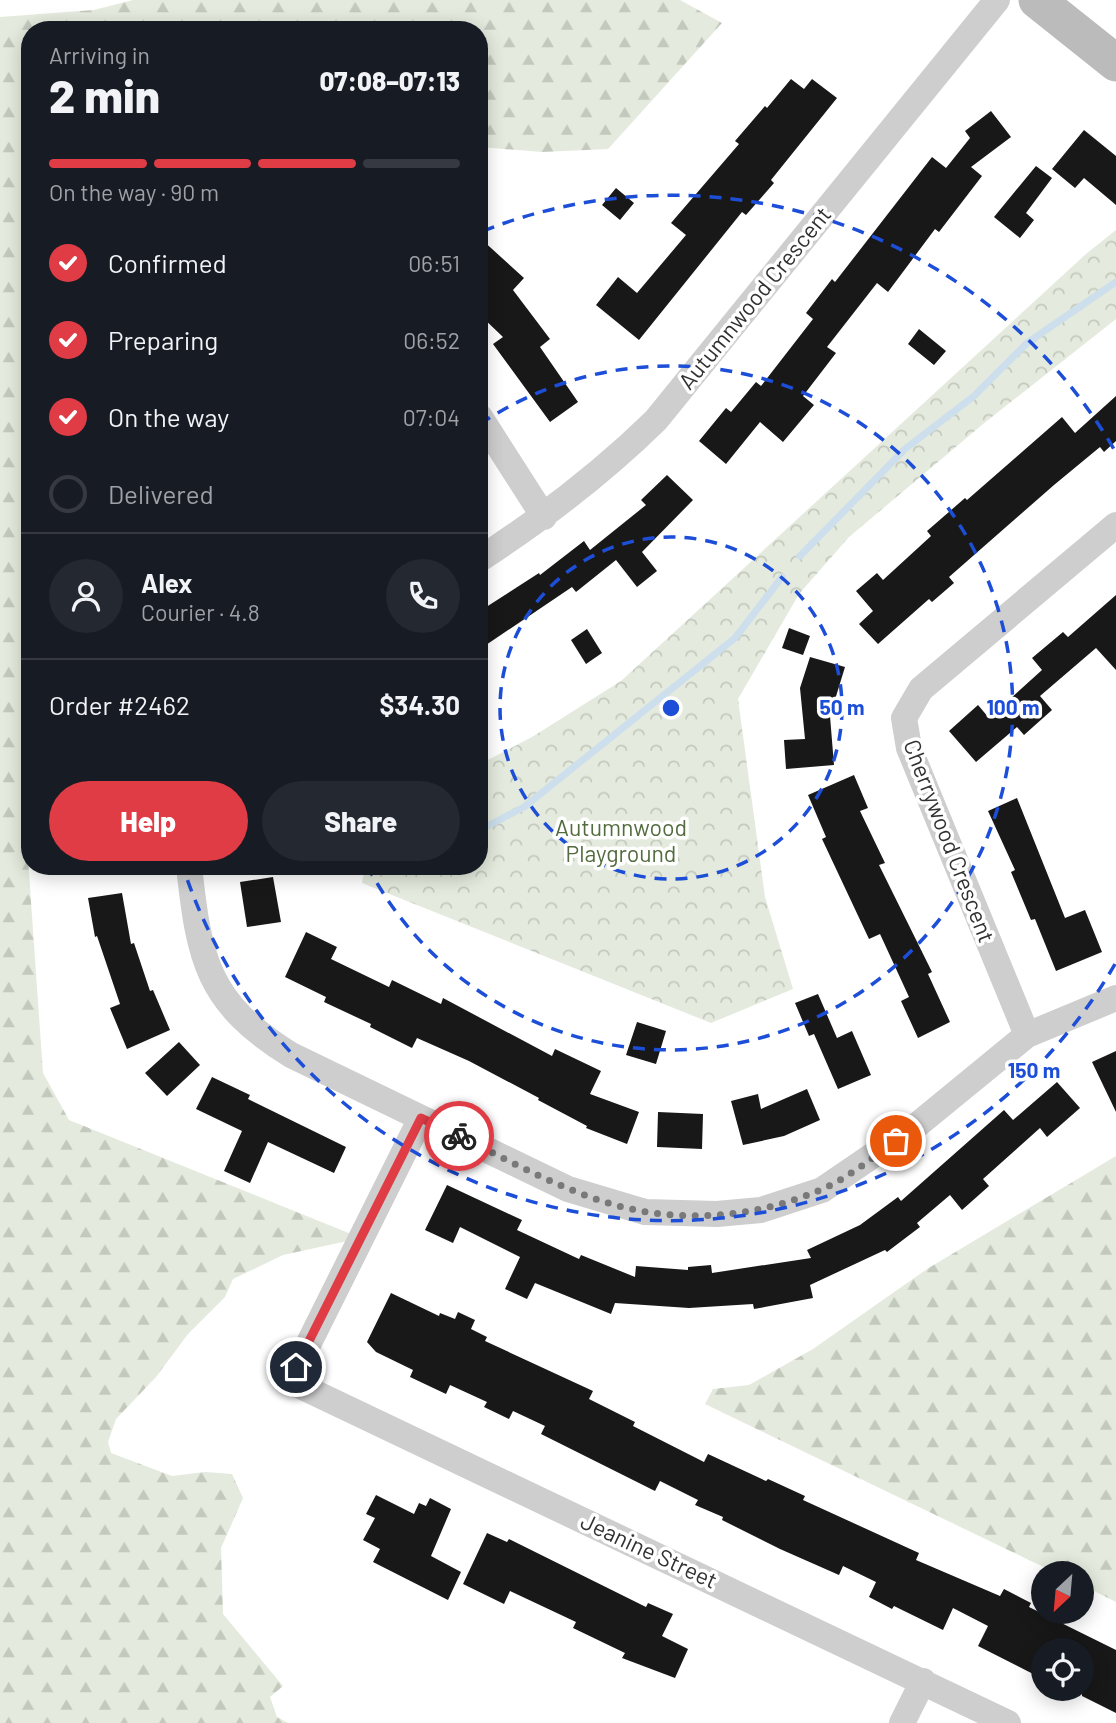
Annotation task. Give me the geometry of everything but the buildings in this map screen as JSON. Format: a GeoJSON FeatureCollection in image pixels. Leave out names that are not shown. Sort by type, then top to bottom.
{"type":"FeatureCollection","features":[{"type":"Feature","properties":{"kind":"main road"},"geometry":{"type":"LineString","coordinates":[[1037,0],[1116,63]]}},
{"type":"Feature","properties":{"kind":"street","name":"Autumnwood Crescent"},"geometry":{"type":"LineString","coordinates":[[488,554],[544,517],[603,469],[656,419],[997,0]]}},
{"type":"Feature","properties":{"kind":"street"},"geometry":{"type":"LineString","coordinates":[[488,430],[544,517]]}},
{"type":"Feature","properties":{"kind":"street","name":"Cherrywood Crescent"},"geometry":{"type":"LineString","coordinates":[[1027,1035],[909,748],[904,718],[920,689],[1116,525]]}},
{"type":"Feature","properties":{"kind":"street"},"geometry":{"type":"LineString","coordinates":[[190,875],[199,945],[208,972],[239,1015],[266,1040],[290,1055],[568,1189],[606,1203],[645,1212],[675,1214],[761,1210],[822,1190],[848,1175],[916,1126],[1027,1035],[1116,998]]}},
{"type":"Feature","properties":{"kind":"street","name":"Jeanine Street"},"geometry":{"type":"LineString","coordinates":[[421,1118],[290,1381],[1008,1723]]}},
{"type":"Feature","properties":{"kind":"street"},"geometry":{"type":"LineString","coordinates":[[902,1723],[923,1681]]}},
{"type":"Feature","properties":{"kind":"green space"},"geometry":{"type":"Polygon","coordinates":[[[133,0],[680,0],[722,23],[608,149],[542,152],[488,148],[488,21],[21,21],[21,875],[29,875],[43,1073],[69,1120],[361,1238],[283,1255],[233,1279],[225,1297],[188,1334],[156,1377],[116,1419],[108,1442],[111,1453],[172,1476],[205,1472],[232,1474],[243,1498],[221,1548],[223,1614],[283,1686],[270,1697],[277,1717],[288,1723],[0,1723],[0,17],[94,10],[133,0]]]}},
{"type":"Feature","properties":{"kind":"green space","name":"Autumnwood Playground"},"geometry":{"type":"Polygon","coordinates":[[[1116,230],[1116,319],[983,424],[849,537],[799,594],[738,699],[765,897],[793,989],[711,1023],[362,883],[363,875],[488,875],[488,760],[532,737],[621,681],[1086,254],[1116,230]]]}},
{"type":"Feature","properties":{"kind":"green space"},"geometry":{"type":"Polygon","coordinates":[[[1116,1156],[1116,1602],[1094,1591],[1094,1561],[1031,1561],[705,1404],[713,1389],[749,1385],[813,1349],[927,1269],[1116,1156]]]}},
{"type":"Feature","properties":{"kind":"waterway"},"geometry":{"type":"LineString","coordinates":[[800,556],[905,449],[974,396],[1027,343],[1116,282]]}},
{"type":"Feature","properties":{"kind":"waterway"},"geometry":{"type":"LineString","coordinates":[[488,826],[524,807],[735,638],[782,577]]}},
{"type":"Feature","properties":{"kind":"way so far"},"geometry":{"type":"LineString","coordinates":[[459,1136],[568,1189],[606,1203],[645,1212],[675,1214],[761,1210],[794,1200],[822,1190],[848,1175],[896,1141]]}},
{"type":"Feature","properties":{"kind":"route"},"geometry":{"type":"LineString","coordinates":[[296,1367],[421,1118],[459,1136]]}}]}
